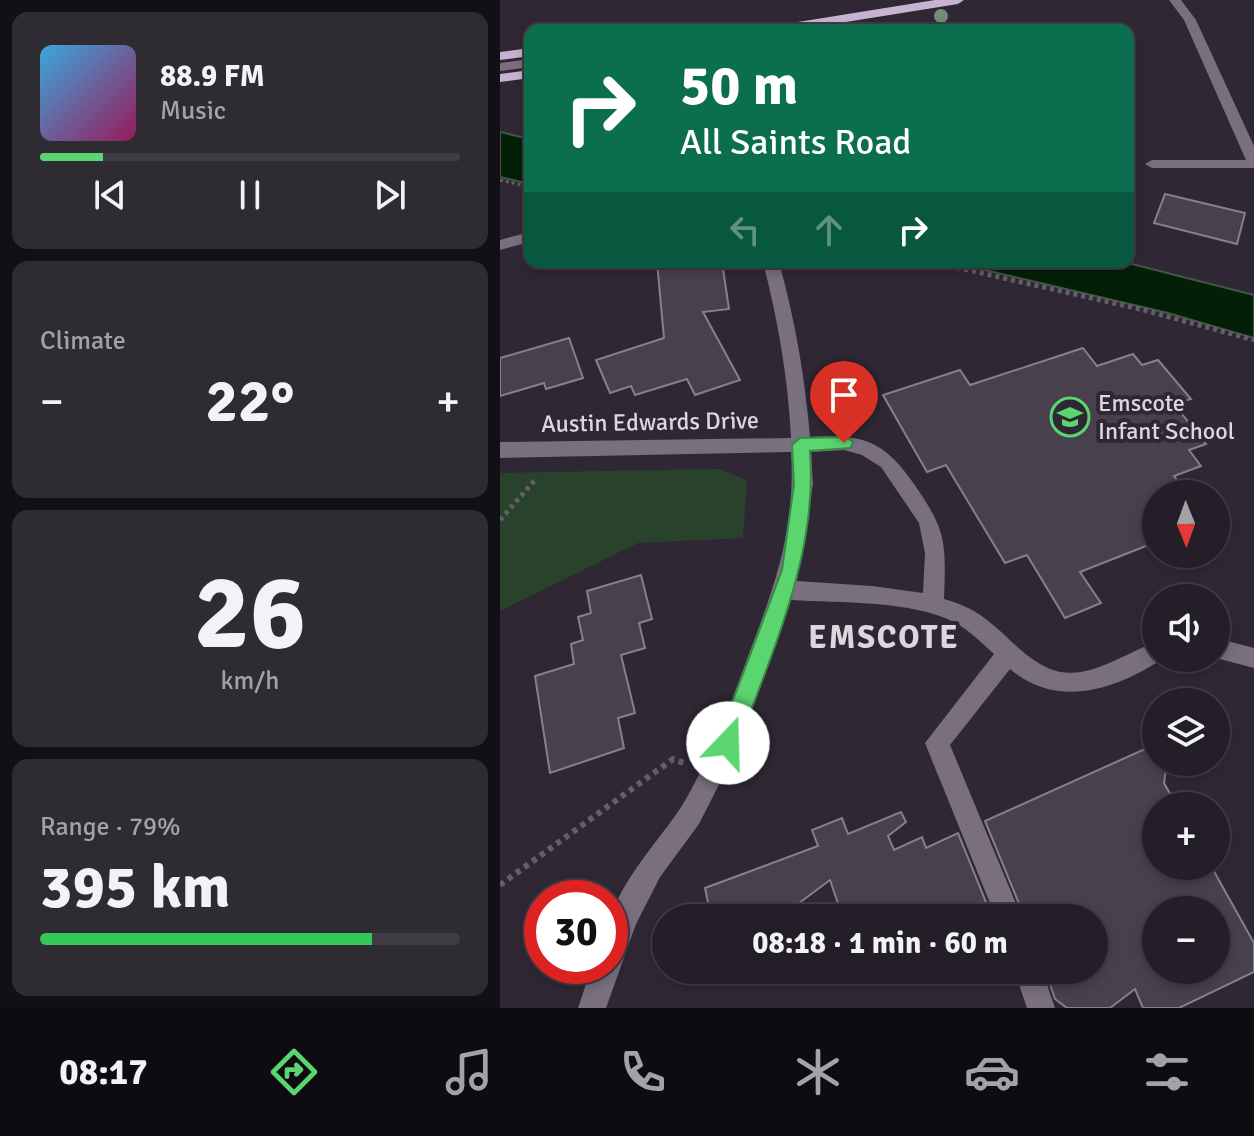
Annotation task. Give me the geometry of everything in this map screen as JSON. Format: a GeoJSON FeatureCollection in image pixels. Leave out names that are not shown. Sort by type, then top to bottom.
{"type":"FeatureCollection","features":[{"type":"Feature","properties":{"kind":"main road"},"geometry":{"type":"LineString","coordinates":[[832,24],[958,0]]}},
{"type":"Feature","properties":{"kind":"main road"},"geometry":{"type":"LineString","coordinates":[[500,56],[524,53]]}},
{"type":"Feature","properties":{"kind":"main road"},"geometry":{"type":"LineString","coordinates":[[500,78],[524,75]]}},
{"type":"Feature","properties":{"kind":"street"},"geometry":{"type":"LineString","coordinates":[[1152,164],[1254,163],[1190,20],[1175,0]]}},
{"type":"Feature","properties":{"kind":"street"},"geometry":{"type":"LineString","coordinates":[[500,67],[524,64]]}},
{"type":"Feature","properties":{"kind":"street"},"geometry":{"type":"LineString","coordinates":[[501,243],[524,238]]}},
{"type":"Feature","properties":{"kind":"street"},"geometry":{"type":"LineString","coordinates":[[628,912],[651,868],[690,815],[728,743],[786,590],[803,484],[796,373],[772,268]]}},
{"type":"Feature","properties":{"kind":"street","name":"Austin Edwards Drive"},"geometry":{"type":"LineString","coordinates":[[500,450],[856,445],[880,455],[888,462],[929,521],[935,553],[933,605]]}},
{"type":"Feature","properties":{"kind":"street"},"geometry":{"type":"LineString","coordinates":[[786,590],[933,605],[959,613],[1027,673],[1045,682],[1071,684],[1098,677],[1142,658]]}},
{"type":"Feature","properties":{"kind":"street"},"geometry":{"type":"LineString","coordinates":[[1230,653],[1252,660]]}},
{"type":"Feature","properties":{"kind":"street"},"geometry":{"type":"LineString","coordinates":[[1003,904],[937,743],[1008,654]]}},
{"type":"Feature","properties":{"kind":"street"},"geometry":{"type":"LineString","coordinates":[[592,1008],[600,984]]}},
{"type":"Feature","properties":{"kind":"street"},"geometry":{"type":"LineString","coordinates":[[1033,984],[1041,1008]]}},
{"type":"Feature","properties":{"kind":"path"},"geometry":{"type":"LineString","coordinates":[[500,180],[524,186]]}},
{"type":"Feature","properties":{"kind":"path"},"geometry":{"type":"LineString","coordinates":[[959,268],[1140,309],[1254,340]]}},
{"type":"Feature","properties":{"kind":"path"},"geometry":{"type":"LineString","coordinates":[[500,520],[562,449]]}},
{"type":"Feature","properties":{"kind":"path"},"geometry":{"type":"LineString","coordinates":[[500,885],[673,759],[685,764]]}},
{"type":"Feature","properties":{"kind":"shaded area"},"geometry":{"type":"Polygon","coordinates":[[[500,132],[524,138],[524,183],[500,177],[500,132]]]}},
{"type":"Feature","properties":{"kind":"shaded area"},"geometry":{"type":"Polygon","coordinates":[[[1134,265],[1254,295],[1254,338],[1168,313],[977,268],[1134,268],[1134,265]]]}},
{"type":"Feature","properties":{"kind":"shaded area"},"geometry":{"type":"Polygon","coordinates":[[[719,469],[747,480],[743,538],[638,543],[500,611],[500,473],[719,469]]]}},
{"type":"Feature","properties":{"kind":"building"},"geometry":{"type":"Polygon","coordinates":[[[1165,194],[1245,213],[1237,244],[1154,223],[1165,194]]]}},
{"type":"Feature","properties":{"kind":"building"},"geometry":{"type":"Polygon","coordinates":[[[658,268],[723,268],[729,309],[703,312],[740,380],[695,395],[687,379],[635,395],[631,386],[610,393],[596,360],[664,338],[658,268]]]}},
{"type":"Feature","properties":{"kind":"building"},"geometry":{"type":"Polygon","coordinates":[[[569,338],[583,378],[546,389],[544,383],[500,396],[500,358],[569,338]]]}},
{"type":"Feature","properties":{"kind":"building"},"geometry":{"type":"Polygon","coordinates":[[[1083,348],[1097,366],[1133,354],[1142,365],[1158,360],[1191,399],[1174,404],[1206,444],[1189,450],[1201,466],[1174,476],[1177,480],[1142,480],[1142,548],[1080,572],[1101,603],[1065,618],[1027,555],[1005,563],[946,465],[927,472],[883,395],[960,370],[970,385],[1083,348]]]}},
{"type":"Feature","properties":{"kind":"building"},"geometry":{"type":"Polygon","coordinates":[[[641,575],[652,619],[639,623],[645,648],[621,655],[635,713],[618,718],[624,748],[550,773],[535,676],[574,664],[571,644],[583,640],[578,617],[591,613],[587,591],[641,575]]]}},
{"type":"Feature","properties":{"kind":"building"},"geometry":{"type":"Polygon","coordinates":[[[1142,750],[1142,776],[1165,776],[1164,783],[1169,792],[1142,792],[1142,880],[1219,880],[1228,896],[1142,896],[1142,984],[1229,984],[1179,1008],[1143,1008],[1135,989],[1110,1008],[1067,1008],[1055,999],[1050,984],[1108,984],[1108,904],[1019,904],[985,821],[1142,750]]]}},
{"type":"Feature","properties":{"kind":"building"},"geometry":{"type":"Polygon","coordinates":[[[901,812],[906,822],[888,836],[894,850],[922,837],[926,848],[958,833],[986,902],[838,904],[830,880],[798,904],[708,904],[705,888],[818,846],[812,830],[842,818],[848,834],[901,812]]]}},
{"type":"Feature","properties":{"kind":"building"},"geometry":{"type":"Polygon","coordinates":[[[1230,900],[1254,943],[1254,972],[1230,984],[1230,900]]]}},
{"type":"Feature","properties":{"kind":"place","name":"Emscote Infant School"},"geometry":{"type":"Point","coordinates":[1070,417]}},
{"type":"Feature","properties":{"kind":"district","name":"EMSCOTE"},"geometry":{"type":"Point","coordinates":[884,637]}},
{"type":"Feature","properties":{"kind":"route"},"geometry":{"type":"LineString","coordinates":[[728,743],[791,570],[803,484],[800,445],[844,443]]}}]}
